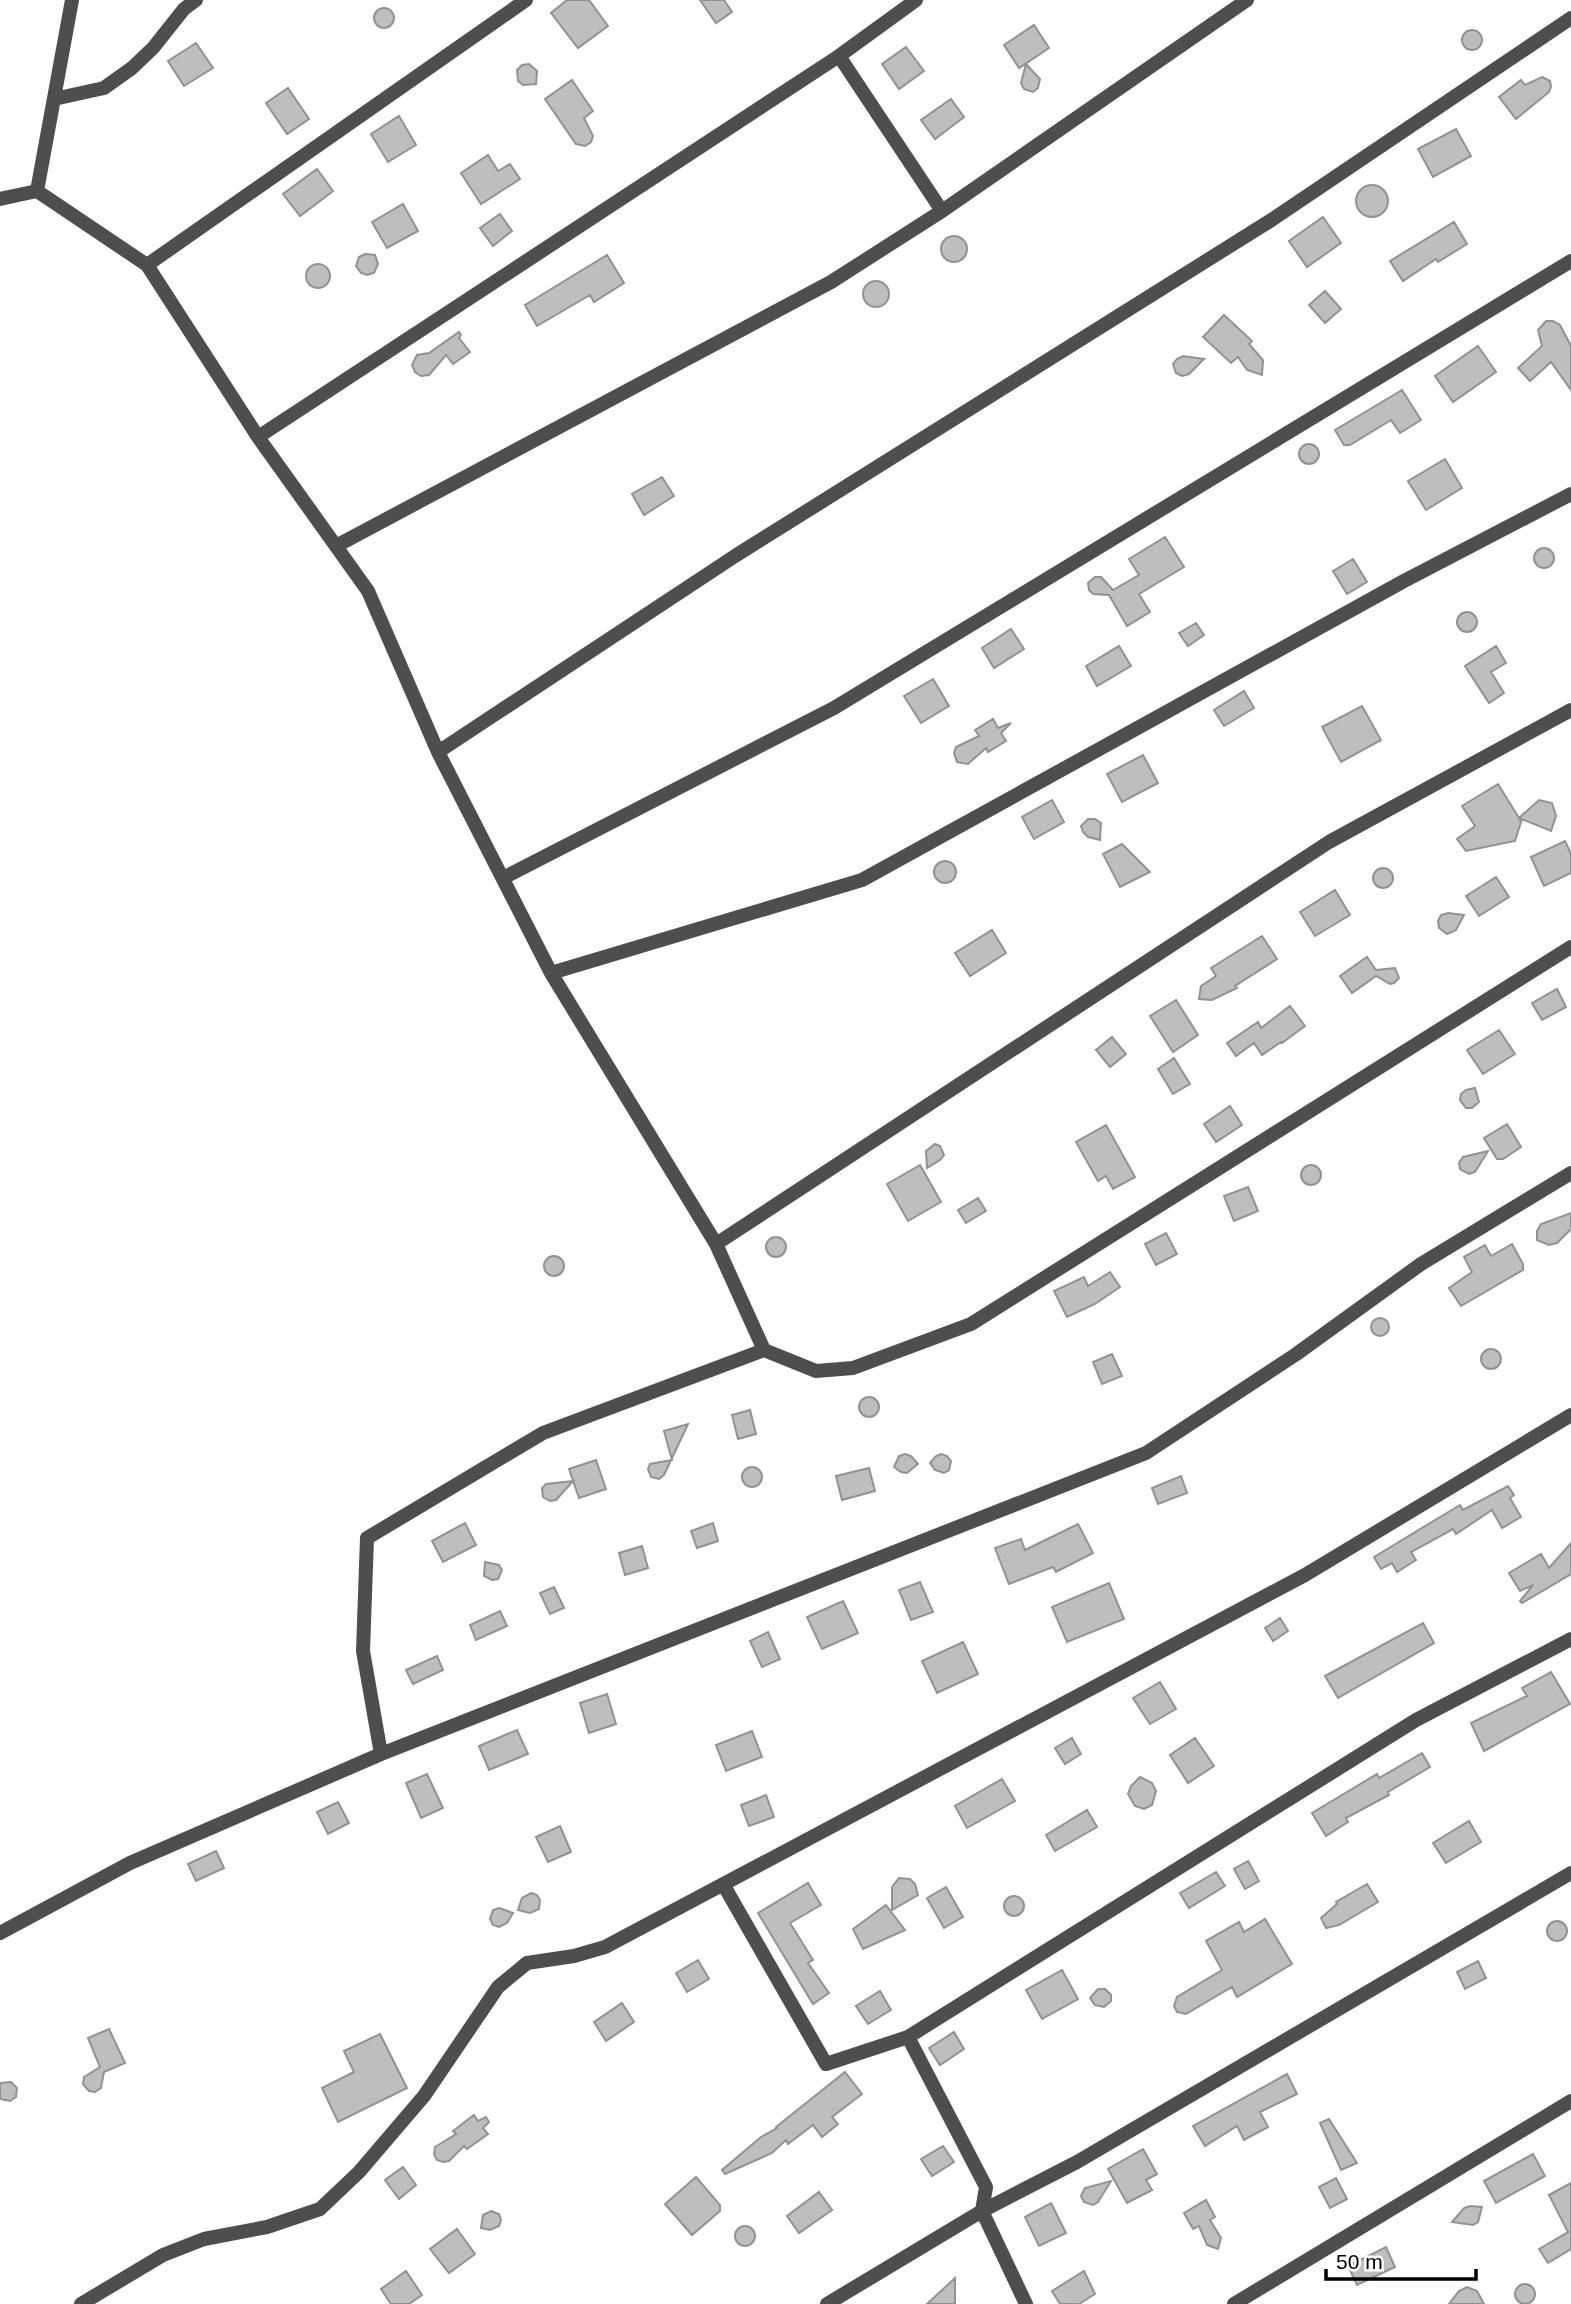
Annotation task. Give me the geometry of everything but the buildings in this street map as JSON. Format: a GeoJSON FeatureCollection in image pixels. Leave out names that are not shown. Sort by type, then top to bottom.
{"type":"FeatureCollection","features":[{"type":"Feature","properties":{"kind":"street"},"geometry":{"type":"LineString","coordinates":[[37,191],[72,0]]}},
{"type":"Feature","properties":{"kind":"street"},"geometry":{"type":"LineString","coordinates":[[54,99],[104,88],[132,68],[153,48],[184,9],[196,0]]}},
{"type":"Feature","properties":{"kind":"street"},"geometry":{"type":"LineString","coordinates":[[147,265],[526,0]]}},
{"type":"Feature","properties":{"kind":"street"},"geometry":{"type":"LineString","coordinates":[[258,436],[839,56],[916,0]]}},
{"type":"Feature","properties":{"kind":"street"},"geometry":{"type":"LineString","coordinates":[[336,546],[831,282],[942,211],[1247,0]]}},
{"type":"Feature","properties":{"kind":"street"},"geometry":{"type":"LineString","coordinates":[[438,752],[735,556],[1273,219],[1571,18]]}},
{"type":"Feature","properties":{"kind":"street"},"geometry":{"type":"LineString","coordinates":[[839,56],[942,211]]}},
{"type":"Feature","properties":{"kind":"street"},"geometry":{"type":"LineString","coordinates":[[0,199],[37,191],[147,265],[258,436],[368,591],[438,752],[551,973],[716,1244],[764,1350]]}},
{"type":"Feature","properties":{"kind":"street"},"geometry":{"type":"LineString","coordinates":[[503,878],[834,708],[1571,261]]}},
{"type":"Feature","properties":{"kind":"street"},"geometry":{"type":"LineString","coordinates":[[551,973],[862,880],[1404,581],[1571,494]]}},
{"type":"Feature","properties":{"kind":"street"},"geometry":{"type":"LineString","coordinates":[[716,1244],[1329,842],[1571,710]]}},
{"type":"Feature","properties":{"kind":"street"},"geometry":{"type":"LineString","coordinates":[[381,1754],[363,1651],[367,1538],[543,1433],[764,1350],[816,1371],[853,1368],[971,1324],[1571,947]]}},
{"type":"Feature","properties":{"kind":"street"},"geometry":{"type":"LineString","coordinates":[[0,1933],[131,1863],[381,1754],[1146,1453],[1295,1355],[1421,1265],[1571,1172]]}},
{"type":"Feature","properties":{"kind":"street"},"geometry":{"type":"LineString","coordinates":[[80,2304],[163,2255],[204,2239],[267,2227],[320,2209],[359,2172],[424,2096],[498,1987],[527,1963],[574,1956],[605,1947],[1305,1575],[1571,1415]]}},
{"type":"Feature","properties":{"kind":"street"},"geometry":{"type":"LineString","coordinates":[[723,1884],[826,2064],[908,2037],[1416,1720],[1571,1639]]}},
{"type":"Feature","properties":{"kind":"street"},"geometry":{"type":"LineString","coordinates":[[827,2304],[982,2211],[1077,2162],[1571,1873]]}},
{"type":"Feature","properties":{"kind":"street"},"geometry":{"type":"LineString","coordinates":[[908,2037],[986,2187],[982,2211],[1026,2304]]}},
{"type":"Feature","properties":{"kind":"street"},"geometry":{"type":"LineString","coordinates":[[1234,2304],[1571,2101]]}}]}
